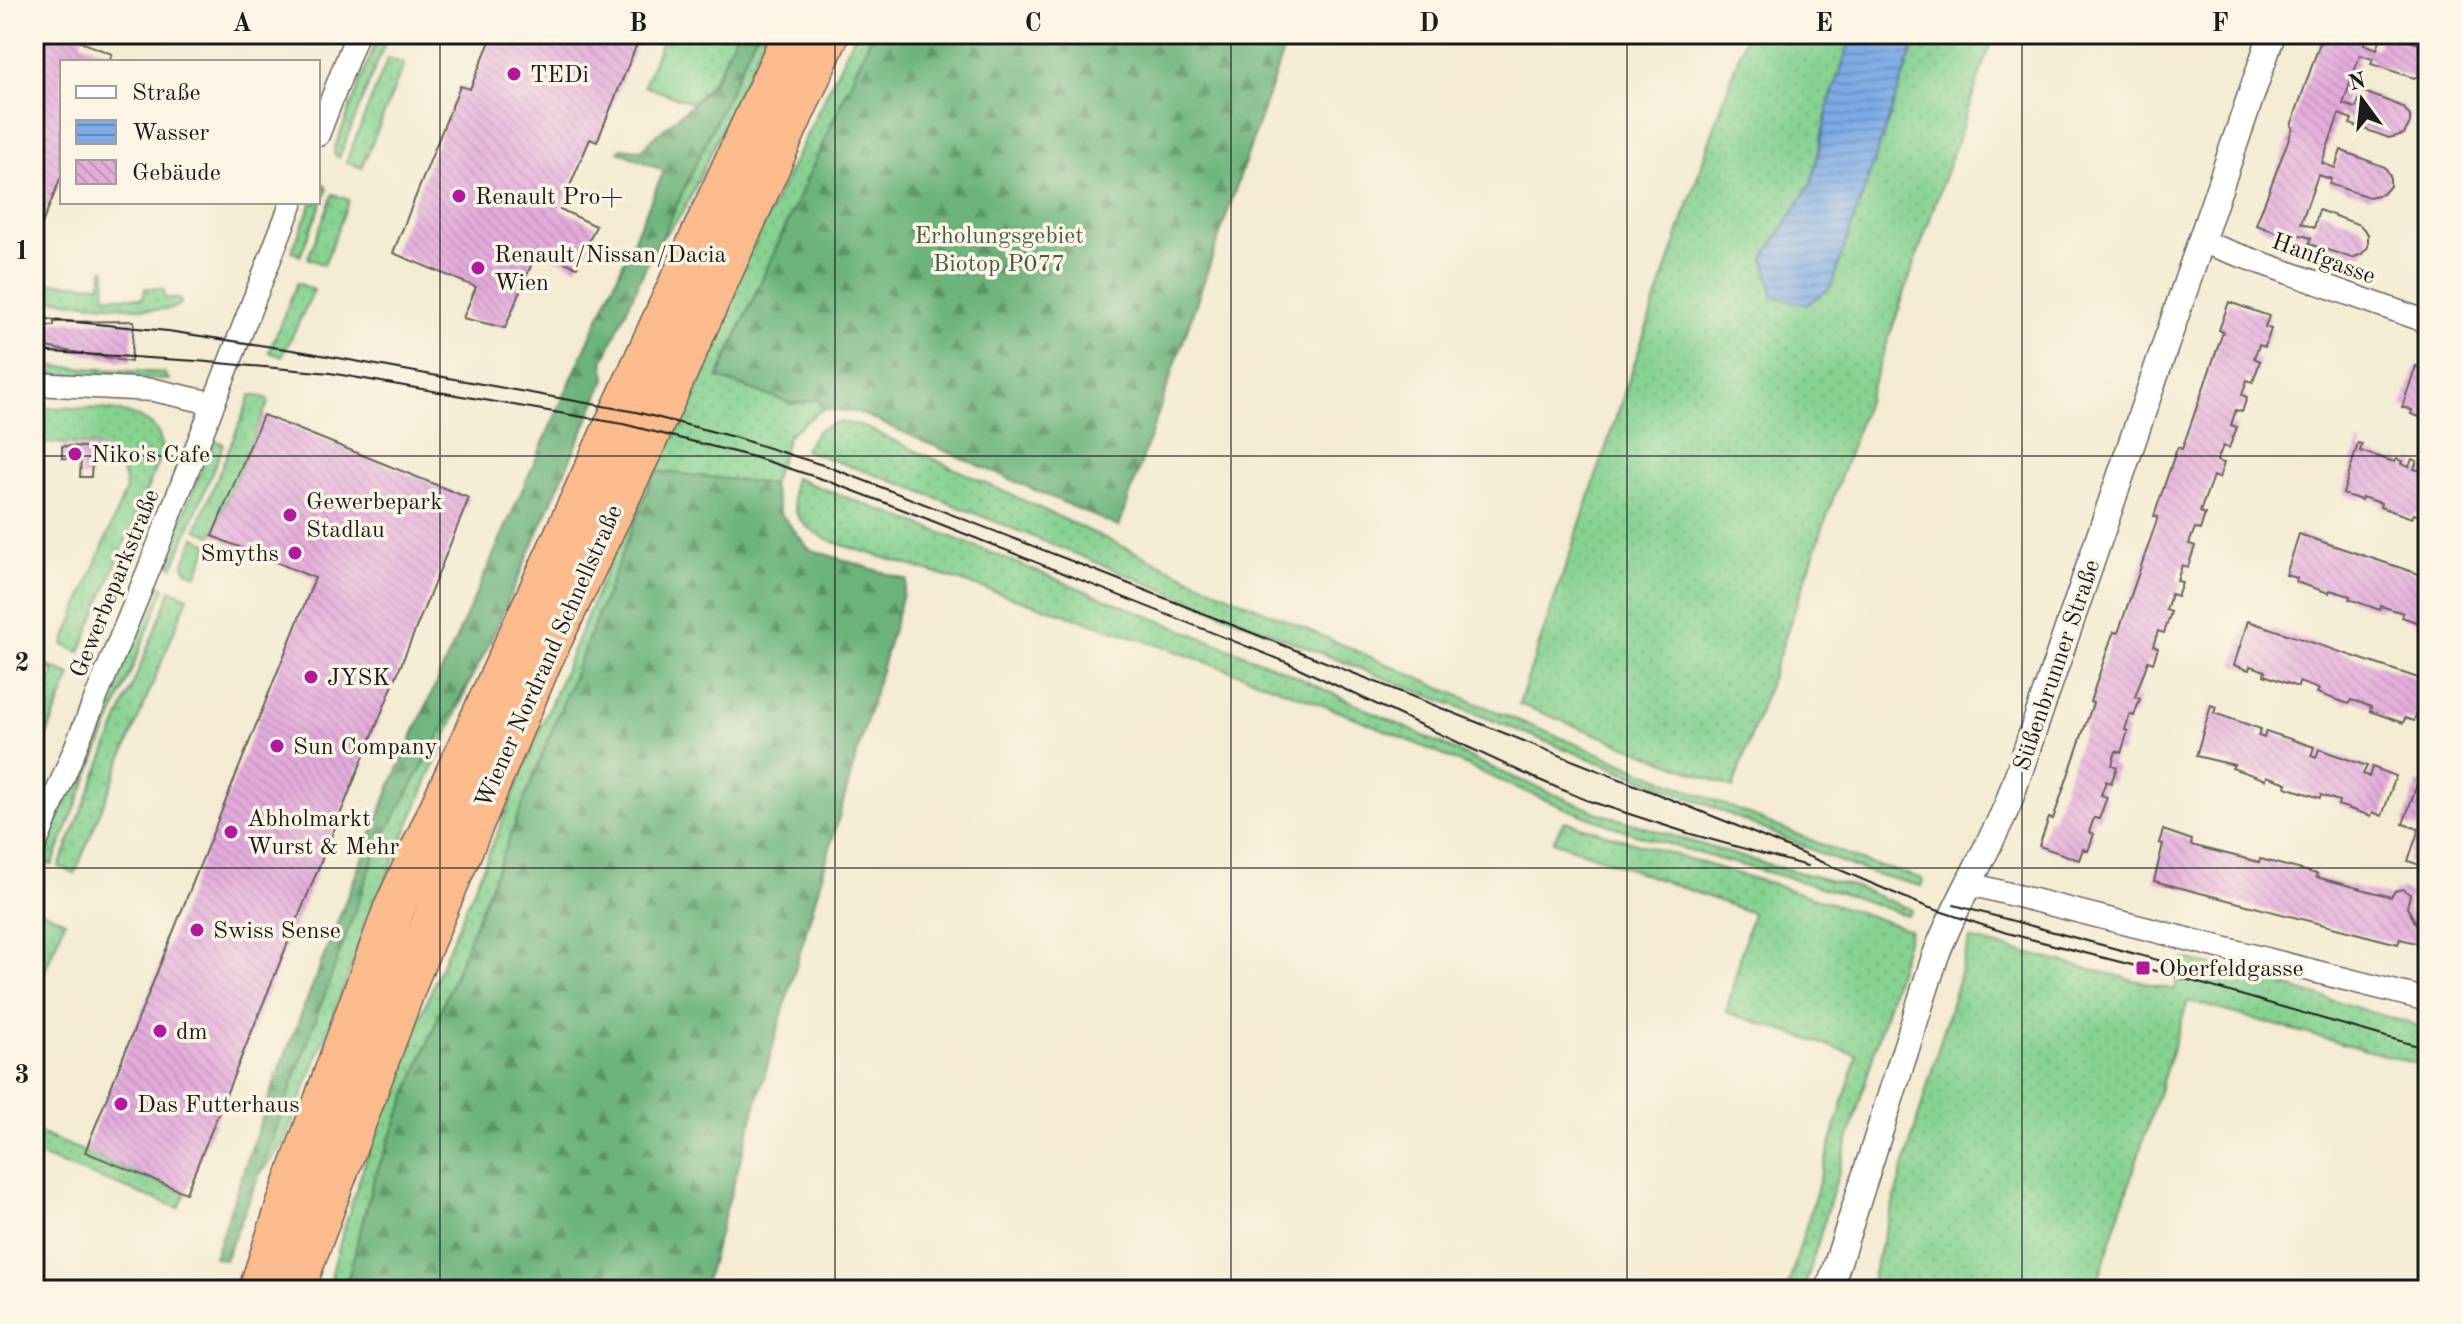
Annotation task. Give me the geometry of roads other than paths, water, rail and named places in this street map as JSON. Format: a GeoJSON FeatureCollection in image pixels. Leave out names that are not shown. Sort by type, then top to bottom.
{"type":"FeatureCollection","features":[{"type":"Feature","properties":{"kind":"highway","name":"Wiener Nordrand Schnellstraße"},"geometry":{"type":"LineString","coordinates":[[259,1290],[393,911],[793,34]]}},
{"type":"Feature","properties":{"kind":"highway","name":"Wiener Nordrand Schnellstraße"},"geometry":{"type":"LineString","coordinates":[[294,1290],[411,972],[541,662],[647,439],[829,34]]}},
{"type":"Feature","properties":{"kind":"highway"},"geometry":{"type":"LineString","coordinates":[[317,1290],[327,1258],[341,1162]]}},
{"type":"Feature","properties":{"kind":"highway"},"geometry":{"type":"LineString","coordinates":[[246,1290],[289,1198]]}},
{"type":"Feature","properties":{"kind":"street"},"geometry":{"type":"LineString","coordinates":[[320,130],[357,34]]}},
{"type":"Feature","properties":{"kind":"street","name":"Süßenbrunner Straße"},"geometry":{"type":"LineString","coordinates":[[1829,1290],[1935,957],[1951,916],[1985,857],[2008,804],[2272,34]]}},
{"type":"Feature","properties":{"kind":"street","name":"Gewerbeparkstraße"},"geometry":{"type":"LineString","coordinates":[[34,848],[132,610],[291,204]]}},
{"type":"Feature","properties":{"kind":"street","name":"Hanfgasse"},"geometry":{"type":"LineString","coordinates":[[2202,242],[2428,322]]}},
{"type":"Feature","properties":{"kind":"street"},"geometry":{"type":"LineString","coordinates":[[34,384],[154,390],[212,403]]}},
{"type":"Feature","properties":{"kind":"street"},"geometry":{"type":"LineString","coordinates":[[1970,884],[2428,1000]]}},
{"type":"Feature","properties":{"kind":"water"},"geometry":{"type":"Polygon","coordinates":[[[1853,34],[1918,34],[1831,287],[1807,305],[1774,297],[1764,258],[1812,182],[1829,103],[1853,34]]]}},
{"type":"Feature","properties":{"kind":"tram line"},"geometry":{"type":"LineString","coordinates":[[34,318],[168,331],[305,352],[636,412],[734,437],[829,467],[1069,560],[1730,823],[1927,907],[2007,933],[2171,975],[2428,1049]]}},
{"type":"Feature","properties":{"kind":"tram line"},"geometry":{"type":"LineString","coordinates":[[34,351],[330,373],[623,424],[754,457],[925,518],[1286,662],[1586,800],[1691,834],[1807,866]]}},
{"type":"Feature","properties":{"kind":"tram line"},"geometry":{"type":"LineString","coordinates":[[1954,905],[2213,975]]}},
{"type":"Feature","properties":{"kind":"place","name":"TEDi"},"geometry":{"type":"Point","coordinates":[514,74]}},
{"type":"Feature","properties":{"kind":"place","name":"Renault Pro+"},"geometry":{"type":"Point","coordinates":[459,196]}},
{"type":"Feature","properties":{"kind":"place","name":"Renault/Nissan/Dacia Wien"},"geometry":{"type":"Point","coordinates":[478,268]}},
{"type":"Feature","properties":{"kind":"place","name":"Niko's Cafe"},"geometry":{"type":"Point","coordinates":[75,454]}},
{"type":"Feature","properties":{"kind":"place","name":"Gewerbepark Stadlau"},"geometry":{"type":"Point","coordinates":[290,515]}},
{"type":"Feature","properties":{"kind":"place","name":"Smyths"},"geometry":{"type":"Point","coordinates":[295,553]}},
{"type":"Feature","properties":{"kind":"place","name":"JYSK"},"geometry":{"type":"Point","coordinates":[311,677]}},
{"type":"Feature","properties":{"kind":"place","name":"Sun Company"},"geometry":{"type":"Point","coordinates":[277,746]}},
{"type":"Feature","properties":{"kind":"place","name":"Abholmarkt Wurst & Mehr"},"geometry":{"type":"Point","coordinates":[231,832]}},
{"type":"Feature","properties":{"kind":"place","name":"Swiss Sense"},"geometry":{"type":"Point","coordinates":[197,930]}},
{"type":"Feature","properties":{"kind":"place","name":"Oberfeldgasse"},"geometry":{"type":"Point","coordinates":[2143,968]}},
{"type":"Feature","properties":{"kind":"place","name":"dm"},"geometry":{"type":"Point","coordinates":[160,1031]}},
{"type":"Feature","properties":{"kind":"place","name":"Das Futterhaus"},"geometry":{"type":"Point","coordinates":[121,1104]}},
{"type":"Feature","properties":{"kind":"park label","name":"Erholungsgebiet Biotop P077"},"geometry":{"type":"Point","coordinates":[999,249]}}]}
